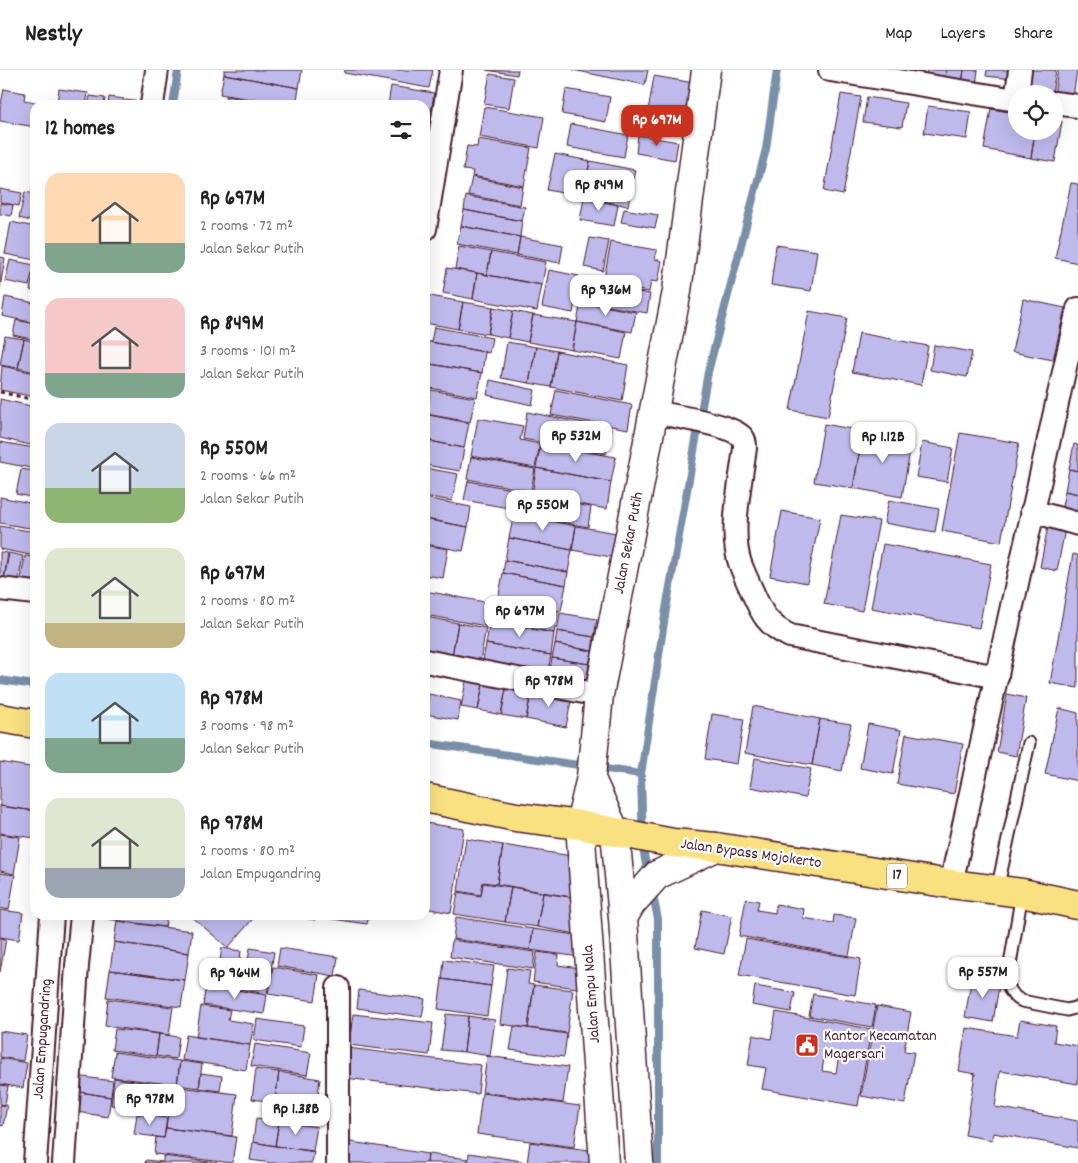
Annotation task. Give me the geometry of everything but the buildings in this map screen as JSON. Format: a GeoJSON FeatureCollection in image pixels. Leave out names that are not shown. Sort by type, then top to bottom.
{"type":"FeatureCollection","features":[{"type":"Feature","properties":{"kind":"highway"},"geometry":{"type":"LineString","coordinates":[[0,718],[30,723]]}},
{"type":"Feature","properties":{"kind":"highway","name":"Jalan Bypass Mojokerto"},"geometry":{"type":"LineString","coordinates":[[430,799],[516,817],[580,824],[636,836],[1010,892],[1078,905]]}},
{"type":"Feature","properties":{"kind":"street"},"geometry":{"type":"LineString","coordinates":[[153,100],[157,70]]}},
{"type":"Feature","properties":{"kind":"street"},"geometry":{"type":"LineString","coordinates":[[430,198],[451,70]]}},
{"type":"Feature","properties":{"kind":"street","name":"Jalan Sekar Putih"},"geometry":{"type":"LineString","coordinates":[[580,824],[592,770],[599,695],[677,291],[706,70]]}},
{"type":"Feature","properties":{"kind":"street"},"geometry":{"type":"LineString","coordinates":[[830,70],[1008,99]]}},
{"type":"Feature","properties":{"kind":"street"},"geometry":{"type":"LineString","coordinates":[[1018,85],[1020,70]]}},
{"type":"Feature","properties":{"kind":"street"},"geometry":{"type":"LineString","coordinates":[[1063,104],[1078,106]]}},
{"type":"Feature","properties":{"kind":"street"},"geometry":{"type":"LineString","coordinates":[[951,884],[1078,309]]}},
{"type":"Feature","properties":{"kind":"street"},"geometry":{"type":"LineString","coordinates":[[654,412],[723,427],[741,436],[744,440],[745,448],[735,531],[736,546],[739,562],[759,609],[767,621],[777,630],[790,636],[997,677]]}},
{"type":"Feature","properties":{"kind":"street"},"geometry":{"type":"LineString","coordinates":[[1032,511],[1078,524]]}},
{"type":"Feature","properties":{"kind":"street"},"geometry":{"type":"LineString","coordinates":[[0,588],[30,593]]}},
{"type":"Feature","properties":{"kind":"street"},"geometry":{"type":"LineString","coordinates":[[430,663],[599,695]]}},
{"type":"Feature","properties":{"kind":"street","name":"Jalan Sekar Putih"},"geometry":{"type":"LineString","coordinates":[[592,770],[636,836]]}},
{"type":"Feature","properties":{"kind":"street","name":"Jalan Empu Nala"},"geometry":{"type":"LineString","coordinates":[[580,824],[604,1163]]}},
{"type":"Feature","properties":{"kind":"street"},"geometry":{"type":"LineString","coordinates":[[636,836],[627,911],[639,1163]]}},
{"type":"Feature","properties":{"kind":"street"},"geometry":{"type":"LineString","coordinates":[[627,911],[657,875],[716,847]]}},
{"type":"Feature","properties":{"kind":"street","name":"Jalan Empugandring"},"geometry":{"type":"LineString","coordinates":[[35,1163],[62,966],[53,920]]}},
{"type":"Feature","properties":{"kind":"street"},"geometry":{"type":"LineString","coordinates":[[64,1163],[62,966],[80,920]]}},
{"type":"Feature","properties":{"kind":"street"},"geometry":{"type":"LineString","coordinates":[[338,988],[338,1163]]}},
{"type":"Feature","properties":{"kind":"lane"},"geometry":{"type":"LineString","coordinates":[[1028,743],[1010,892],[1008,982],[1010,990],[1015,997],[1022,1001],[1067,1010],[1078,1008]]}},
{"type":"Feature","properties":{"kind":"path"},"geometry":{"type":"LineString","coordinates":[[0,392],[30,399]]}},
{"type":"Feature","properties":{"kind":"waterway"},"geometry":{"type":"LineString","coordinates":[[174,100],[178,70]]}},
{"type":"Feature","properties":{"kind":"waterway"},"geometry":{"type":"LineString","coordinates":[[648,875],[643,849],[641,774],[666,609],[708,372],[766,149],[777,70]]}},
{"type":"Feature","properties":{"kind":"waterway"},"geometry":{"type":"LineString","coordinates":[[0,680],[30,684]]}},
{"type":"Feature","properties":{"kind":"waterway"},"geometry":{"type":"LineString","coordinates":[[430,744],[641,774]]}},
{"type":"Feature","properties":{"kind":"waterway"},"geometry":{"type":"LineString","coordinates":[[652,891],[658,919],[658,1163]]}},
{"type":"Feature","properties":{"kind":"place","name":"Kantor Kecamatan Magersari"},"geometry":{"type":"Point","coordinates":[807,1045]}}]}
